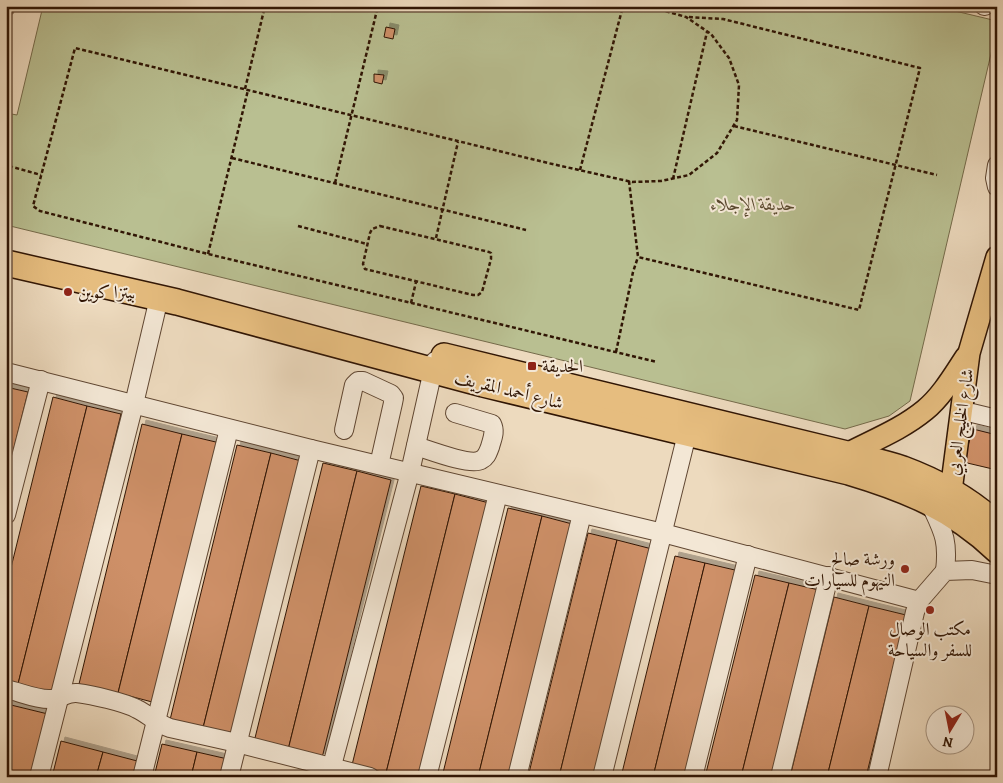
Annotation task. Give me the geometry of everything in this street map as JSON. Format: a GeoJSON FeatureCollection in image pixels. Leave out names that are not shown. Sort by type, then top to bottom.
{"type":"FeatureCollection","features":[{"type":"Feature","properties":{"kind":"highway","name":"شارع أحمد المقريف"},"geometry":{"type":"LineString","coordinates":[[6,248],[435,363],[687,434],[849,472],[894,486],[940,496],[980,509],[997,524]]}},
{"type":"Feature","properties":{"kind":"highway","name":"شارع أحمد المقريف"},"geometry":{"type":"LineString","coordinates":[[6,263],[435,363],[847,454],[904,470],[940,496],[997,550]]}},
{"type":"Feature","properties":{"kind":"main road","name":"شارع الخليج العربي"},"geometry":{"type":"LineString","coordinates":[[940,496],[969,353],[997,257]]}},
{"type":"Feature","properties":{"kind":"main road","name":"شارع الخليج العربي"},"geometry":{"type":"LineString","coordinates":[[847,454],[900,428],[926,409],[945,388],[969,353]]}},
{"type":"Feature","properties":{"kind":"street"},"geometry":{"type":"LineString","coordinates":[[997,165],[995,178],[997,187]]}},
{"type":"Feature","properties":{"kind":"street"},"geometry":{"type":"LineString","coordinates":[[39,777],[134,404],[159,298]]}},
{"type":"Feature","properties":{"kind":"street"},"geometry":{"type":"LineString","coordinates":[[331,772],[410,472],[435,363]]}},
{"type":"Feature","properties":{"kind":"street"},"geometry":{"type":"LineString","coordinates":[[6,372],[311,449],[748,555],[919,600]]}},
{"type":"Feature","properties":{"kind":"street"},"geometry":{"type":"LineString","coordinates":[[6,515],[41,380]]}},
{"type":"Feature","properties":{"kind":"street"},"geometry":{"type":"LineString","coordinates":[[344,430],[354,386],[358,382],[363,381],[391,394],[394,398],[379,464]]}},
{"type":"Feature","properties":{"kind":"street"},"geometry":{"type":"LineString","coordinates":[[416,446],[471,462],[482,460],[487,454],[494,435],[492,424],[455,413]]}},
{"type":"Feature","properties":{"kind":"street"},"geometry":{"type":"LineString","coordinates":[[972,413],[997,419]]}},
{"type":"Feature","properties":{"kind":"street"},"geometry":{"type":"LineString","coordinates":[[142,777],[230,428]]}},
{"type":"Feature","properties":{"kind":"street"},"geometry":{"type":"LineString","coordinates":[[602,777],[687,434]]}},
{"type":"Feature","properties":{"kind":"street"},"geometry":{"type":"LineString","coordinates":[[229,777],[311,449]]}},
{"type":"Feature","properties":{"kind":"street"},"geometry":{"type":"LineString","coordinates":[[427,777],[498,494]]}},
{"type":"Feature","properties":{"kind":"street"},"geometry":{"type":"LineString","coordinates":[[877,777],[915,612],[919,600],[945,571],[947,546],[940,496]]}},
{"type":"Feature","properties":{"kind":"street"},"geometry":{"type":"LineString","coordinates":[[517,777],[582,514]]}},
{"type":"Feature","properties":{"kind":"street"},"geometry":{"type":"LineString","coordinates":[[693,777],[748,555]]}},
{"type":"Feature","properties":{"kind":"street"},"geometry":{"type":"LineString","coordinates":[[945,571],[972,570],[997,575]]}},
{"type":"Feature","properties":{"kind":"street"},"geometry":{"type":"LineString","coordinates":[[780,777],[829,576]]}},
{"type":"Feature","properties":{"kind":"street"},"geometry":{"type":"LineString","coordinates":[[6,689],[44,699],[59,698],[68,693],[77,693],[120,703],[136,708],[170,728],[237,743],[331,772],[369,777]]}},
{"type":"Feature","properties":{"kind":"path"},"geometry":{"type":"LineString","coordinates":[[208,254],[232,158],[265,6]]}},
{"type":"Feature","properties":{"kind":"path"},"geometry":{"type":"LineString","coordinates":[[335,183],[378,6]]}},
{"type":"Feature","properties":{"kind":"path"},"geometry":{"type":"LineString","coordinates":[[580,170],[623,6]]}},
{"type":"Feature","properties":{"kind":"path"},"geometry":{"type":"LineString","coordinates":[[638,257],[858,310],[920,68],[723,18],[686,17],[647,6]]}},
{"type":"Feature","properties":{"kind":"path"},"geometry":{"type":"LineString","coordinates":[[657,362],[208,254],[40,211],[33,206],[74,48],[458,142],[629,181],[660,181],[689,175],[717,153],[734,126],[737,120],[740,85],[729,58],[711,34],[686,17]]}},
{"type":"Feature","properties":{"kind":"path"},"geometry":{"type":"LineString","coordinates":[[673,178],[707,31]]}},
{"type":"Feature","properties":{"kind":"path"},"geometry":{"type":"LineString","coordinates":[[734,126],[937,175]]}},
{"type":"Feature","properties":{"kind":"path"},"geometry":{"type":"LineString","coordinates":[[436,238],[458,142]]}},
{"type":"Feature","properties":{"kind":"path"},"geometry":{"type":"LineString","coordinates":[[232,158],[526,230]]}},
{"type":"Feature","properties":{"kind":"path"},"geometry":{"type":"LineString","coordinates":[[9,166],[41,175]]}},
{"type":"Feature","properties":{"kind":"path"},"geometry":{"type":"LineString","coordinates":[[616,352],[638,257],[629,181]]}},
{"type":"Feature","properties":{"kind":"path"},"geometry":{"type":"LineString","coordinates":[[298,226],[367,244]]}},
{"type":"Feature","properties":{"kind":"path"},"geometry":{"type":"LineString","coordinates":[[380,226],[484,249],[491,253],[491,259],[482,292],[478,295],[473,295],[365,269],[362,264],[367,244],[372,229],[380,226]]}},
{"type":"Feature","properties":{"kind":"path"},"geometry":{"type":"LineString","coordinates":[[411,302],[416,282]]}},
{"type":"Feature","properties":{"kind":"green space","name":"حديقة الإجلاء"},"geometry":{"type":"Polygon","coordinates":[[[43,6],[934,6],[997,21],[997,28],[910,401],[889,416],[845,429],[6,225],[6,113],[17,115],[43,6]]]}},
{"type":"Feature","properties":{"kind":"building"},"geometry":{"type":"Polygon","coordinates":[[[386,27],[395,29],[393,39],[384,37],[386,27]]]}},
{"type":"Feature","properties":{"kind":"building"},"geometry":{"type":"Polygon","coordinates":[[[374,74],[384,75],[382,84],[374,82],[374,74]]]}},
{"type":"Feature","properties":{"kind":"building"},"geometry":{"type":"Polygon","coordinates":[[[6,387],[28,392],[6,480],[6,387]]]}},
{"type":"Feature","properties":{"kind":"building"},"geometry":{"type":"Polygon","coordinates":[[[53,397],[87,406],[18,684],[6,681],[6,588],[53,397]]]}},
{"type":"Feature","properties":{"kind":"building"},"geometry":{"type":"Polygon","coordinates":[[[87,406],[121,414],[52,693],[18,684],[87,406]]]}},
{"type":"Feature","properties":{"kind":"building"},"geometry":{"type":"Polygon","coordinates":[[[142,424],[182,434],[118,693],[79,684],[142,424]]]}},
{"type":"Feature","properties":{"kind":"building"},"geometry":{"type":"Polygon","coordinates":[[[973,429],[997,435],[997,470],[963,462],[973,429]]]}},
{"type":"Feature","properties":{"kind":"building"},"geometry":{"type":"Polygon","coordinates":[[[182,434],[220,443],[156,703],[118,693],[182,434]]]}},
{"type":"Feature","properties":{"kind":"building"},"geometry":{"type":"Polygon","coordinates":[[[237,445],[271,453],[202,732],[169,724],[237,445]]]}},
{"type":"Feature","properties":{"kind":"building"},"geometry":{"type":"Polygon","coordinates":[[[271,453],[305,462],[236,740],[202,732],[271,453]]]}},
{"type":"Feature","properties":{"kind":"building"},"geometry":{"type":"Polygon","coordinates":[[[323,463],[357,471],[288,750],[254,742],[323,463]]]}},
{"type":"Feature","properties":{"kind":"building"},"geometry":{"type":"Polygon","coordinates":[[[357,471],[391,480],[322,758],[288,750],[357,471]]]}},
{"type":"Feature","properties":{"kind":"building"},"geometry":{"type":"Polygon","coordinates":[[[421,486],[455,494],[386,773],[352,765],[421,486]]]}},
{"type":"Feature","properties":{"kind":"building"},"geometry":{"type":"Polygon","coordinates":[[[455,494],[489,503],[421,777],[401,777],[386,773],[455,494]]]}},
{"type":"Feature","properties":{"kind":"building"},"geometry":{"type":"Polygon","coordinates":[[[508,508],[542,516],[478,777],[442,777],[508,508]]]}},
{"type":"Feature","properties":{"kind":"building"},"geometry":{"type":"Polygon","coordinates":[[[542,516],[576,525],[514,777],[478,777],[542,516]]]}},
{"type":"Feature","properties":{"kind":"building"},"geometry":{"type":"Polygon","coordinates":[[[588,533],[617,540],[559,777],[528,777],[588,533]]]}},
{"type":"Feature","properties":{"kind":"building"},"geometry":{"type":"Polygon","coordinates":[[[617,540],[652,549],[596,777],[559,777],[617,540]]]}},
{"type":"Feature","properties":{"kind":"building"},"geometry":{"type":"Polygon","coordinates":[[[675,556],[705,563],[653,777],[621,777],[675,556]]]}},
{"type":"Feature","properties":{"kind":"building"},"geometry":{"type":"Polygon","coordinates":[[[705,563],[739,571],[689,777],[653,777],[705,563]]]}},
{"type":"Feature","properties":{"kind":"building"},"geometry":{"type":"Polygon","coordinates":[[[755,575],[789,583],[741,777],[705,777],[755,575]]]}},
{"type":"Feature","properties":{"kind":"building"},"geometry":{"type":"Polygon","coordinates":[[[789,583],[823,591],[777,777],[741,777],[789,583]]]}},
{"type":"Feature","properties":{"kind":"building"},"geometry":{"type":"Polygon","coordinates":[[[834,597],[869,606],[827,777],[790,777],[834,597]]]}},
{"type":"Feature","properties":{"kind":"building"},"geometry":{"type":"Polygon","coordinates":[[[869,606],[906,615],[866,777],[827,777],[869,606]]]}},
{"type":"Feature","properties":{"kind":"building"},"geometry":{"type":"Polygon","coordinates":[[[6,704],[11,705],[6,724],[6,704]]]}},
{"type":"Feature","properties":{"kind":"building"},"geometry":{"type":"Polygon","coordinates":[[[11,705],[52,715],[36,777],[6,777],[6,724],[11,705]]]}},
{"type":"Feature","properties":{"kind":"building"},"geometry":{"type":"Polygon","coordinates":[[[61,741],[103,752],[96,777],[52,777],[61,741]]]}},
{"type":"Feature","properties":{"kind":"building"},"geometry":{"type":"Polygon","coordinates":[[[162,744],[197,752],[191,777],[154,777],[162,744]]]}},
{"type":"Feature","properties":{"kind":"building"},"geometry":{"type":"Polygon","coordinates":[[[103,752],[141,762],[137,777],[96,777],[103,752]]]}},
{"type":"Feature","properties":{"kind":"building"},"geometry":{"type":"Polygon","coordinates":[[[197,752],[232,760],[227,777],[191,777],[197,752]]]}},
{"type":"Feature","properties":{"kind":"place","name":"بيتزا كوين"},"geometry":{"type":"Point","coordinates":[68,292]}},
{"type":"Feature","properties":{"kind":"place","name":"الحديقة"},"geometry":{"type":"Point","coordinates":[532,366]}},
{"type":"Feature","properties":{"kind":"place","name":"ورشة صالح النيهوم للسيارات"},"geometry":{"type":"Point","coordinates":[905,569]}},
{"type":"Feature","properties":{"kind":"place","name":"مكتب الوصال للسفر والسياحة"},"geometry":{"type":"Point","coordinates":[930,610]}}]}
